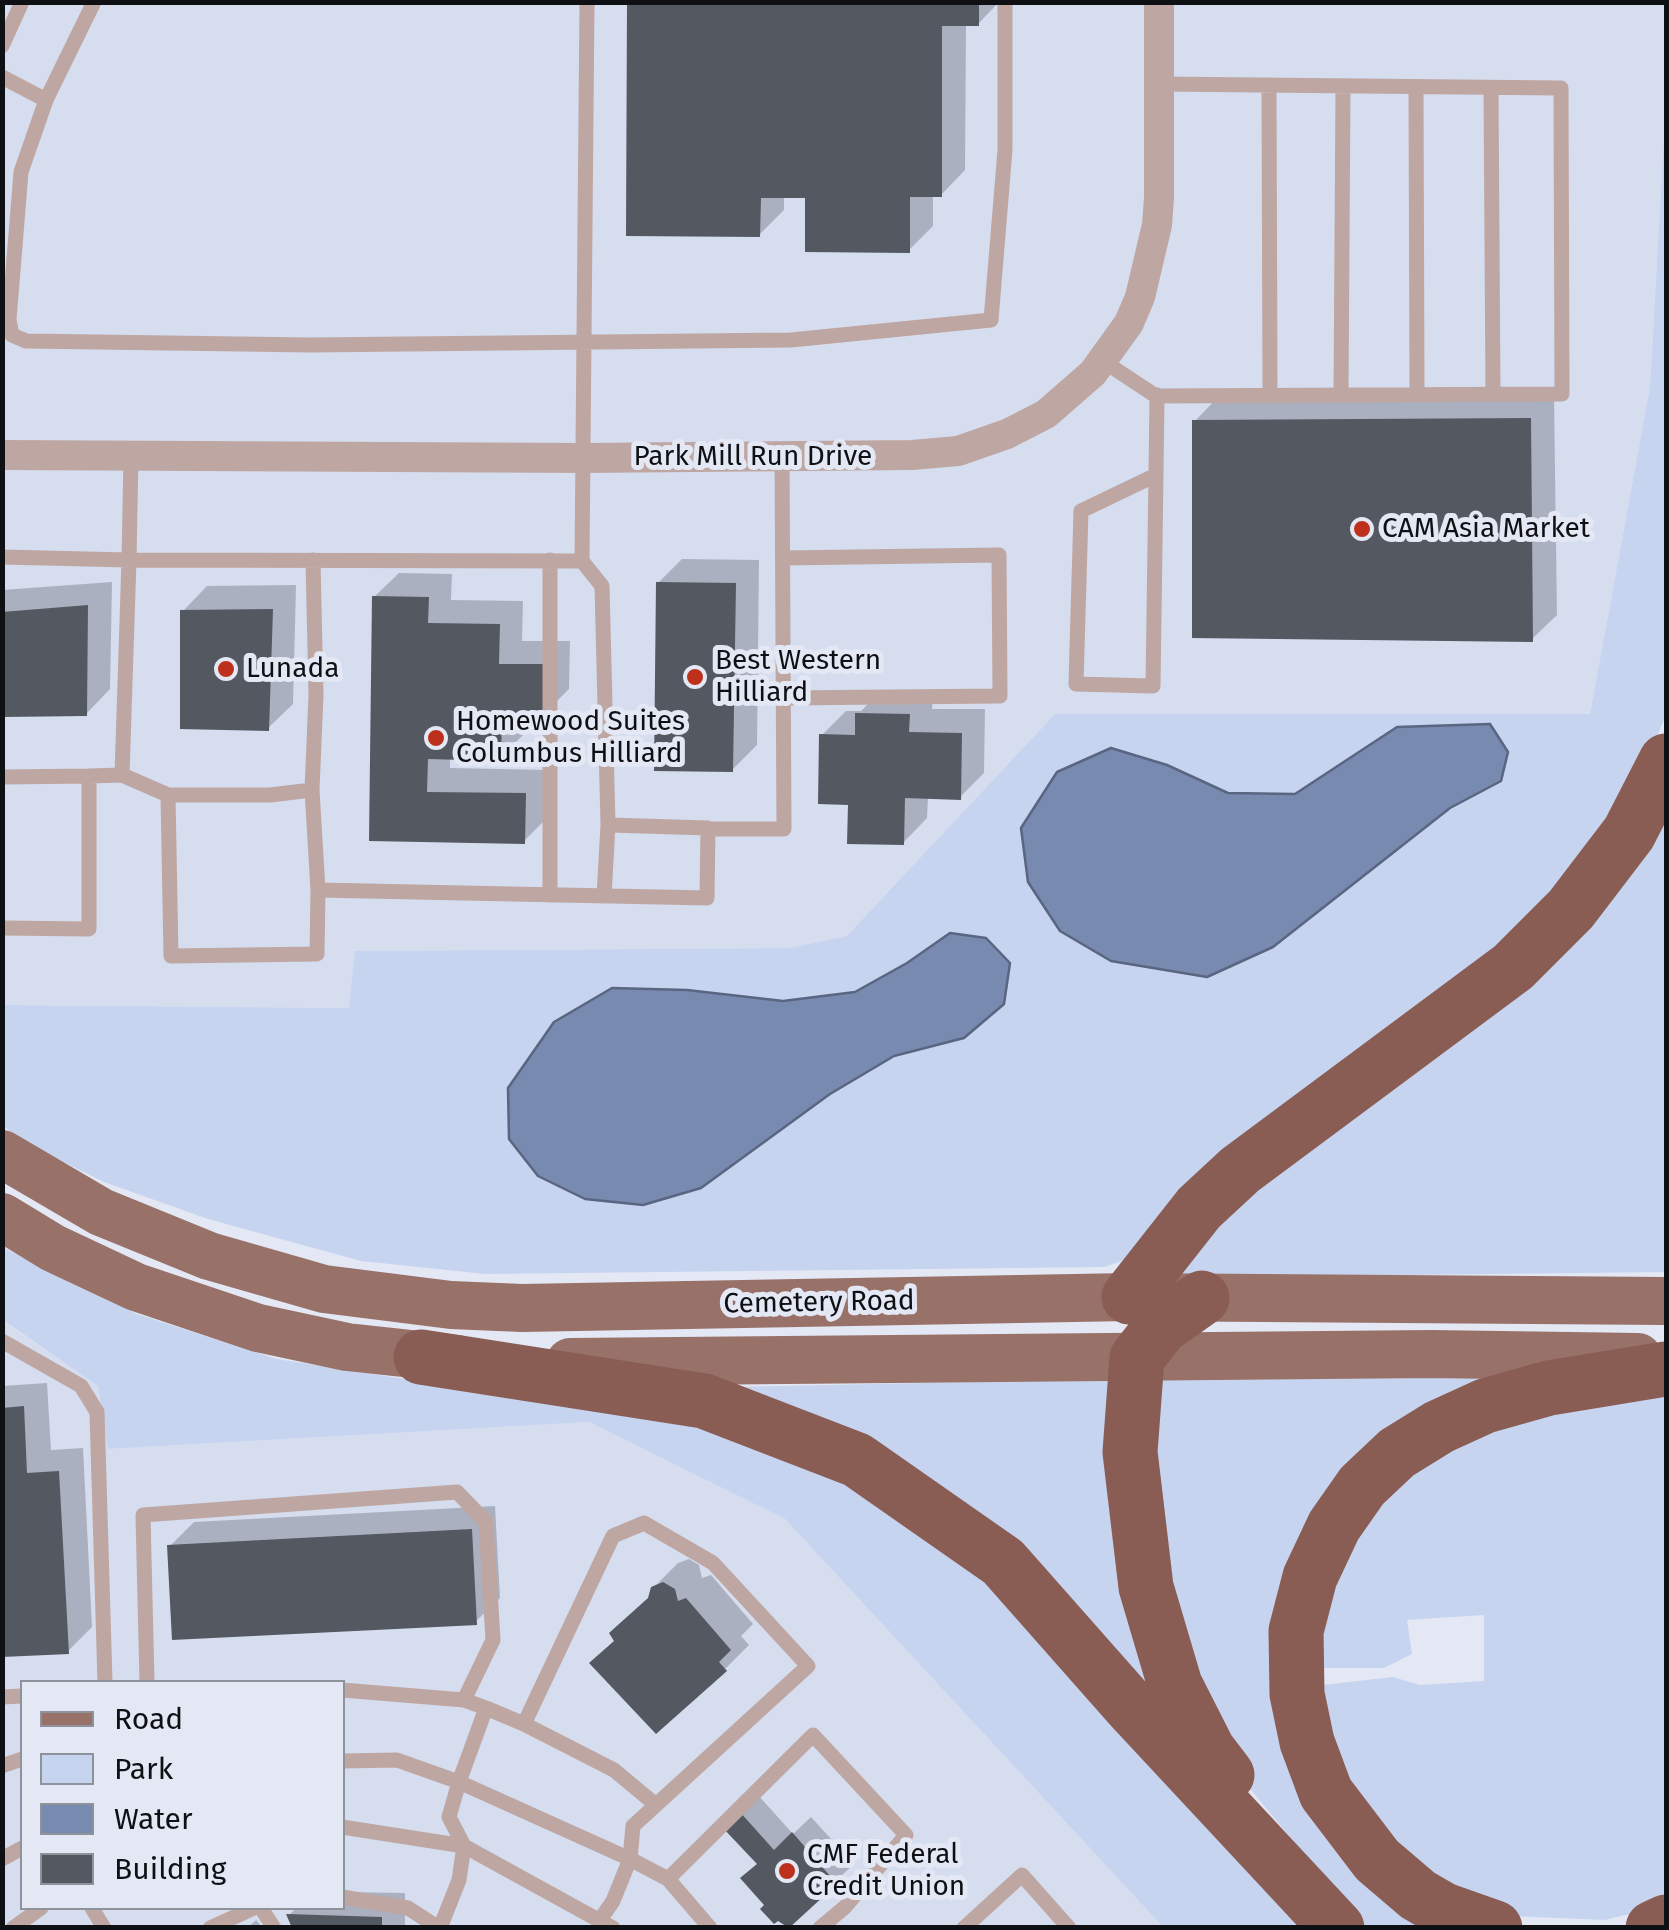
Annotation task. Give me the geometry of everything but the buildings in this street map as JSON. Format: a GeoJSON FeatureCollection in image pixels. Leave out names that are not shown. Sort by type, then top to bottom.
{"type":"FeatureCollection","features":[{"type":"Feature","properties":{"kind":"highway"},"geometry":{"type":"LineString","coordinates":[[1129,1297],[1199,1208],[1240,1170],[1513,967],[1571,909],[1629,833],[1666,761]]}},
{"type":"Feature","properties":{"kind":"highway"},"geometry":{"type":"LineString","coordinates":[[1202,1298],[1161,1327],[1137,1358],[1130,1452],[1146,1587],[1174,1684],[1208,1750],[1352,1928]]}},
{"type":"Feature","properties":{"kind":"highway"},"geometry":{"type":"LineString","coordinates":[[422,1357],[704,1401],[858,1460],[1003,1562],[1337,1928]]}},
{"type":"Feature","properties":{"kind":"highway"},"geometry":{"type":"LineString","coordinates":[[1495,1928],[1418,1896],[1377,1860],[1326,1793],[1307,1742],[1297,1694],[1296,1631],[1310,1578],[1334,1526],[1362,1486],[1397,1453],[1439,1427],[1486,1406],[1549,1388],[1666,1369]]}},
{"type":"Feature","properties":{"kind":"highway"},"geometry":{"type":"LineString","coordinates":[[1652,1928],[1666,1922]]}},
{"type":"Feature","properties":{"kind":"main road","name":"Cemetery Road"},"geometry":{"type":"LineString","coordinates":[[2,1154],[101,1212],[209,1256],[324,1288],[450,1305],[522,1308],[1129,1297],[1666,1302]]}},
{"type":"Feature","properties":{"kind":"main road","name":"Cemetery Road"},"geometry":{"type":"LineString","coordinates":[[2,1217],[54,1248],[136,1287],[258,1328],[347,1348],[422,1357],[519,1362],[1431,1354],[1666,1357]]}},
{"type":"Feature","properties":{"kind":"street","name":"Park Mill Run Drive"},"geometry":{"type":"LineString","coordinates":[[2,455],[912,456],[958,451],[1007,434],[1046,414],[1083,384],[1129,323],[1140,297],[1157,225],[1160,2]]}},
{"type":"Feature","properties":{"kind":"lane"},"geometry":{"type":"LineString","coordinates":[[94,2],[46,100],[20,172],[9,320],[12,334],[26,341],[584,344],[791,340],[991,320],[1005,150],[1005,2]]}},
{"type":"Feature","properties":{"kind":"lane"},"geometry":{"type":"LineString","coordinates":[[587,2],[582,561],[602,586],[608,825],[604,896]]}},
{"type":"Feature","properties":{"kind":"lane"},"geometry":{"type":"LineString","coordinates":[[2,46],[15,4]]}},
{"type":"Feature","properties":{"kind":"lane"},"geometry":{"type":"LineString","coordinates":[[2,77],[46,100]]}},
{"type":"Feature","properties":{"kind":"lane"},"geometry":{"type":"LineString","coordinates":[[1103,361],[1157,395],[1562,394],[1561,88],[1159,84]]}},
{"type":"Feature","properties":{"kind":"lane"},"geometry":{"type":"LineString","coordinates":[[1269,85],[1270,395]]}},
{"type":"Feature","properties":{"kind":"lane"},"geometry":{"type":"LineString","coordinates":[[1340,395],[1344,86]]}},
{"type":"Feature","properties":{"kind":"lane"},"geometry":{"type":"LineString","coordinates":[[1416,87],[1417,394]]}},
{"type":"Feature","properties":{"kind":"lane"},"geometry":{"type":"LineString","coordinates":[[1491,88],[1493,394]]}},
{"type":"Feature","properties":{"kind":"lane"},"geometry":{"type":"LineString","coordinates":[[1156,474],[1081,511],[1076,684],[1153,686],[1156,474],[1157,395]]}},
{"type":"Feature","properties":{"kind":"lane"},"geometry":{"type":"LineString","coordinates":[[122,775],[131,456]]}},
{"type":"Feature","properties":{"kind":"lane"},"geometry":{"type":"LineString","coordinates":[[608,825],[784,830],[782,456]]}},
{"type":"Feature","properties":{"kind":"lane"},"geometry":{"type":"LineString","coordinates":[[782,558],[999,555],[1000,696],[783,698]]}},
{"type":"Feature","properties":{"kind":"lane"},"geometry":{"type":"LineString","coordinates":[[2,557],[582,561]]}},
{"type":"Feature","properties":{"kind":"lane"},"geometry":{"type":"LineString","coordinates":[[168,795],[171,956],[318,954],[312,790],[316,695],[313,560]]}},
{"type":"Feature","properties":{"kind":"lane"},"geometry":{"type":"LineString","coordinates":[[550,560],[550,895]]}},
{"type":"Feature","properties":{"kind":"lane"},"geometry":{"type":"LineString","coordinates":[[2,777],[122,775],[168,795],[270,795],[312,790]]}},
{"type":"Feature","properties":{"kind":"lane"},"geometry":{"type":"LineString","coordinates":[[2,928],[90,929],[90,776]]}},
{"type":"Feature","properties":{"kind":"lane"},"geometry":{"type":"LineString","coordinates":[[318,890],[707,898],[708,829]]}},
{"type":"Feature","properties":{"kind":"lane"},"geometry":{"type":"LineString","coordinates":[[2,1342],[81,1386],[97,1412],[105,1680]]}},
{"type":"Feature","properties":{"kind":"lane"},"geometry":{"type":"LineString","coordinates":[[147,1680],[143,1514],[457,1492],[486,1522],[493,1640],[464,1700]]}},
{"type":"Feature","properties":{"kind":"lane"},"geometry":{"type":"LineString","coordinates":[[345,1827],[464,1846],[607,1924],[630,1860],[633,1826],[808,1666],[713,1563],[644,1523],[613,1536],[524,1724]]}},
{"type":"Feature","properties":{"kind":"lane"},"geometry":{"type":"LineString","coordinates":[[345,1690],[464,1700],[486,1708],[614,1770],[656,1805]]}},
{"type":"Feature","properties":{"kind":"lane"},"geometry":{"type":"LineString","coordinates":[[345,1897],[408,1908],[439,1928],[459,1880],[464,1846],[449,1817],[486,1708]]}},
{"type":"Feature","properties":{"kind":"lane"},"geometry":{"type":"LineString","coordinates":[[668,1879],[813,1735],[906,1835],[845,1906],[820,1928]]}},
{"type":"Feature","properties":{"kind":"lane"},"geometry":{"type":"LineString","coordinates":[[345,1760],[397,1760],[459,1782],[630,1860],[668,1879],[710,1928]]}},
{"type":"Feature","properties":{"kind":"lane"},"geometry":{"type":"LineString","coordinates":[[964,1928],[1022,1874],[1069,1928]]}},
{"type":"Feature","properties":{"kind":"lane"},"geometry":{"type":"LineString","coordinates":[[13,1928],[38,1910]]}},
{"type":"Feature","properties":{"kind":"lane"},"geometry":{"type":"LineString","coordinates":[[210,1928],[253,1910]]}},
{"type":"Feature","properties":{"kind":"shaded area"},"geometry":{"type":"Polygon","coordinates":[[[3,3],[1666,3],[1666,100],[1650,387],[1590,714],[1055,714],[848,936],[790,948],[355,951],[350,1008],[3,1005],[3,3]]]}},
{"type":"Feature","properties":{"kind":"shaded area"},"geometry":{"type":"Polygon","coordinates":[[[2,1320],[98,1386],[109,1449],[589,1422],[785,1519],[1163,1927],[3,1927],[2,1320]]]}},
{"type":"Feature","properties":{"kind":"green space"},"geometry":{"type":"Polygon","coordinates":[[[1666,100],[1666,715],[1629,803],[1565,891],[1131,1258],[1104,1267],[485,1274],[361,1261],[208,1219],[104,1182],[33,1147],[3,1126],[3,1005],[349,1008],[355,951],[790,948],[847,936],[1055,714],[1590,714],[1650,387],[1666,100]]]}},
{"type":"Feature","properties":{"kind":"green space"},"geometry":{"type":"Polygon","coordinates":[[[1666,814],[1666,1272],[1227,1277],[1177,1274],[1209,1223],[1666,814]]]}},
{"type":"Feature","properties":{"kind":"green space"},"geometry":{"type":"Polygon","coordinates":[[[2,1247],[137,1314],[277,1359],[761,1435],[962,1551],[1305,1927],[1163,1927],[785,1519],[589,1422],[108,1449],[98,1386],[3,1320],[2,1247]]]}},
{"type":"Feature","properties":{"kind":"green space"},"geometry":{"type":"Polygon","coordinates":[[[1510,1377],[1386,1448],[1282,1688],[1449,1927],[1364,1927],[1228,1762],[1159,1602],[1157,1380],[1510,1377]]]}},
{"type":"Feature","properties":{"kind":"green space"},"geometry":{"type":"Polygon","coordinates":[[[1116,1379],[1195,1753],[998,1549],[730,1387],[1116,1379]]]}},
{"type":"Feature","properties":{"kind":"green space"},"geometry":{"type":"Polygon","coordinates":[[[1666,1393],[1666,1905],[1605,1920],[1512,1916],[1400,1861],[1336,1774],[1322,1685],[1393,1677],[1420,1685],[1484,1681],[1484,1615],[1407,1620],[1412,1654],[1384,1668],[1319,1668],[1328,1580],[1396,1479],[1462,1437],[1534,1412],[1666,1393]]]}},
{"type":"Feature","properties":{"kind":"water"},"geometry":{"type":"Polygon","coordinates":[[[1490,724],[1508,752],[1501,781],[1450,808],[1273,947],[1207,977],[1111,961],[1060,931],[1028,882],[1021,828],[1057,772],[1111,748],[1167,765],[1228,793],[1295,794],[1397,727],[1490,724]]]}},
{"type":"Feature","properties":{"kind":"water"},"geometry":{"type":"Polygon","coordinates":[[[950,933],[986,938],[1010,963],[1004,1004],[964,1038],[894,1056],[830,1094],[701,1188],[643,1205],[585,1199],[538,1176],[509,1139],[508,1088],[554,1022],[612,988],[687,990],[783,1001],[855,992],[950,933]]]}},
{"type":"Feature","properties":{"kind":"place","name":"CAM Asia Market"},"geometry":{"type":"Point","coordinates":[1362,529]}},
{"type":"Feature","properties":{"kind":"place","name":"Lunada"},"geometry":{"type":"Point","coordinates":[226,669]}},
{"type":"Feature","properties":{"kind":"place","name":"Best Western Hilliard"},"geometry":{"type":"Point","coordinates":[695,677]}},
{"type":"Feature","properties":{"kind":"place","name":"Homewood Suites Columbus Hilliard"},"geometry":{"type":"Point","coordinates":[436,738]}},
{"type":"Feature","properties":{"kind":"place","name":"CMF Federal Credit Union"},"geometry":{"type":"Point","coordinates":[787,1871]}}]}
